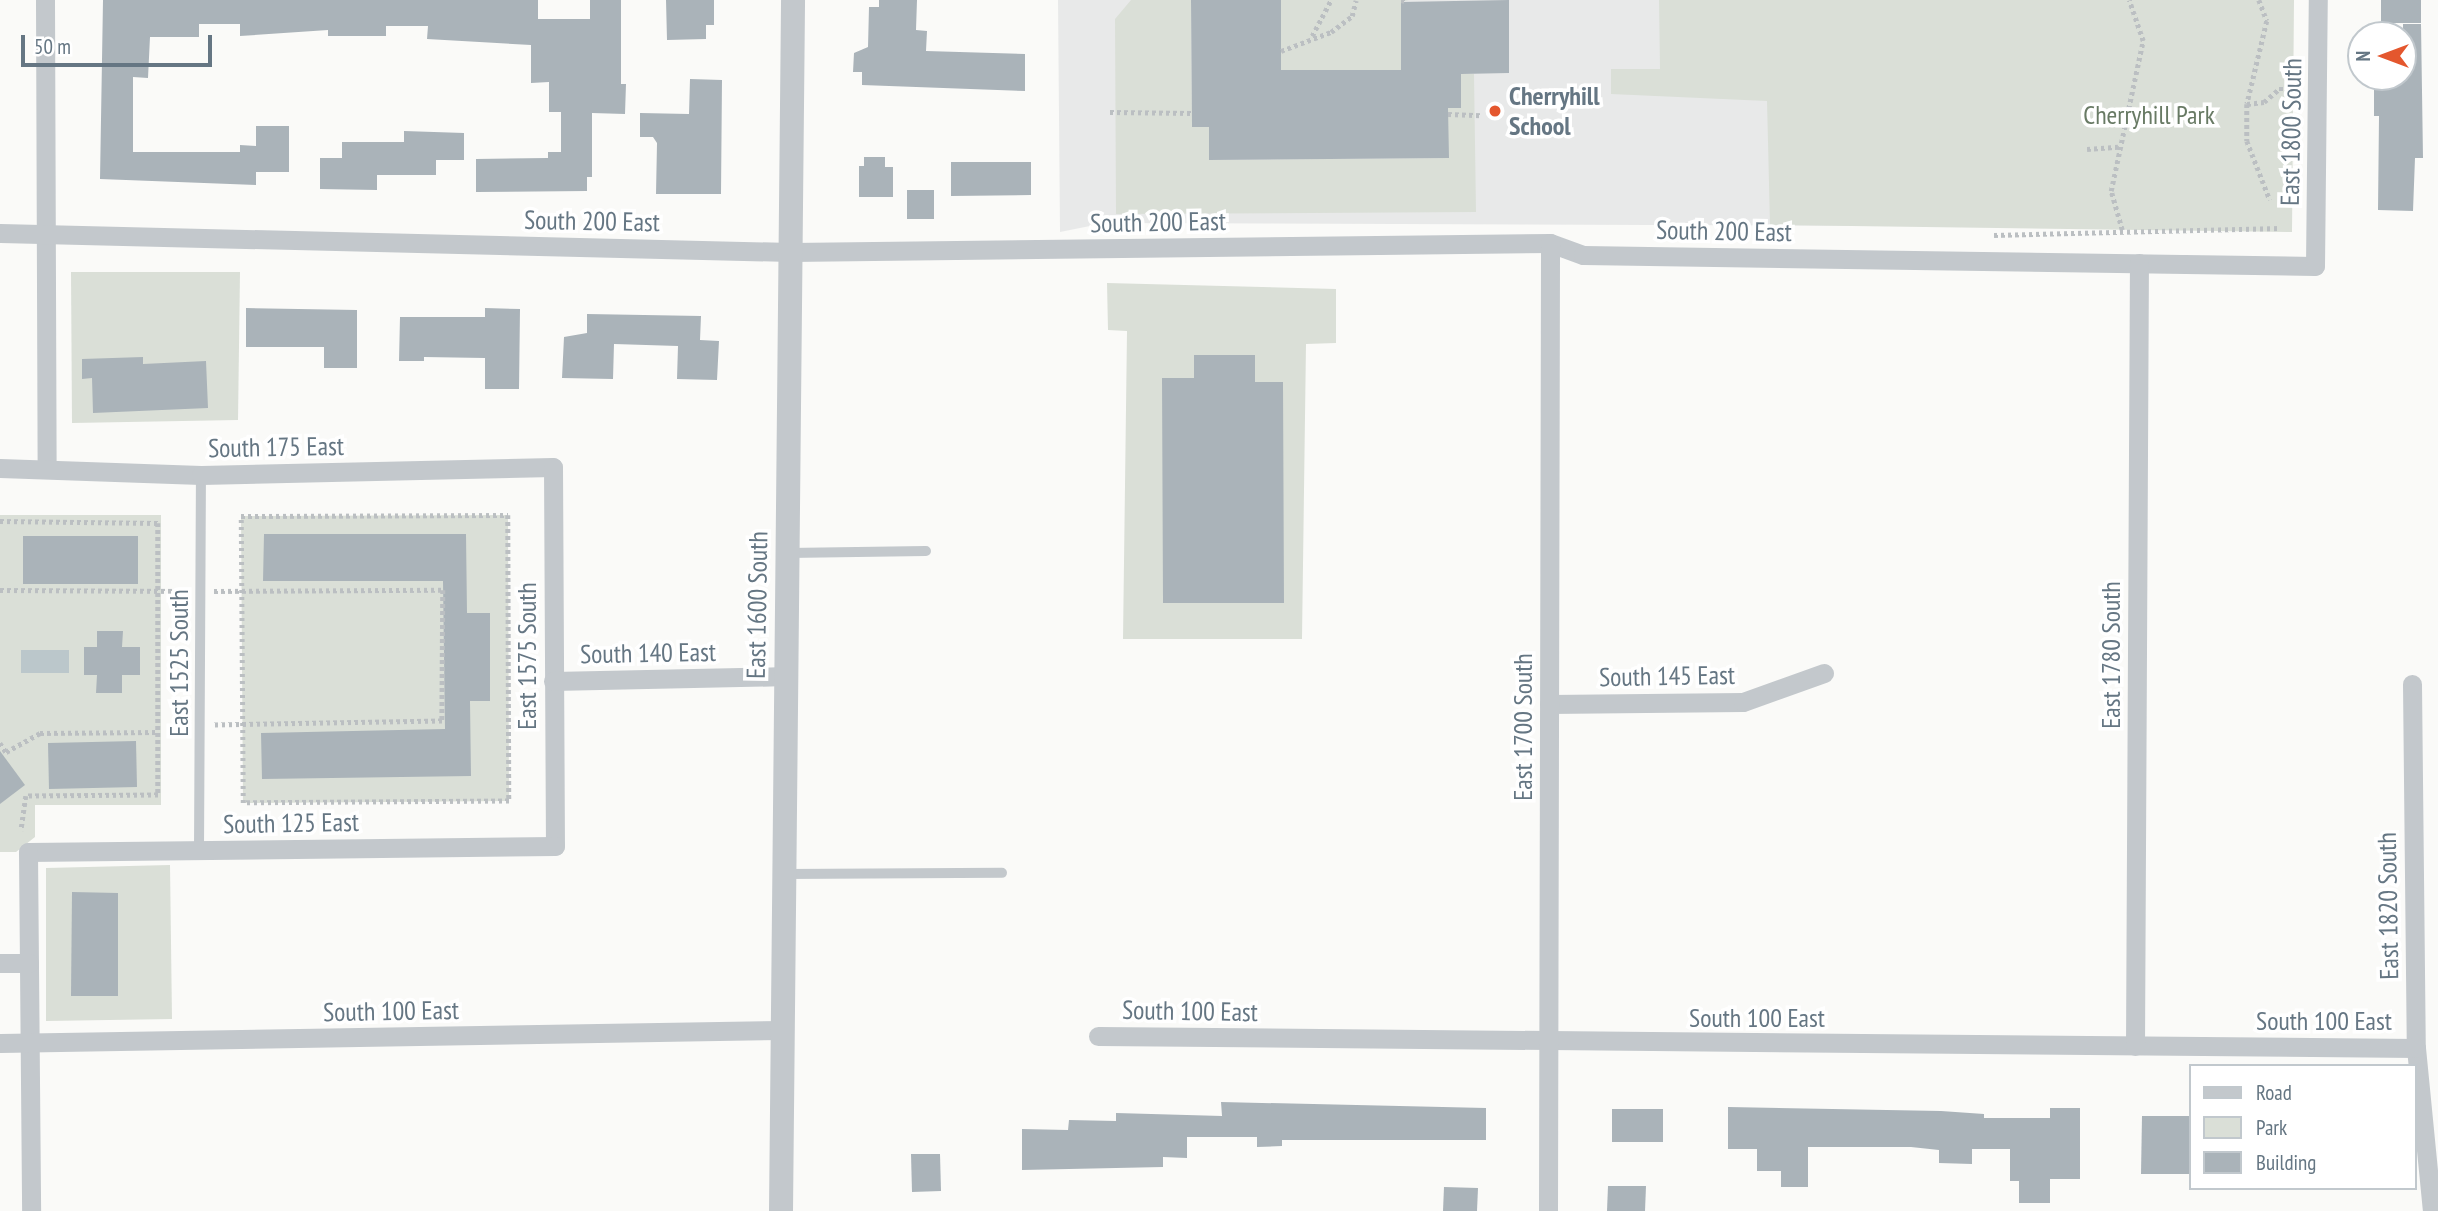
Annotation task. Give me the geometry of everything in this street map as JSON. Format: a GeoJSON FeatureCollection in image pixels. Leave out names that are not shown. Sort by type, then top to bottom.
{"type":"FeatureCollection","features":[{"type":"Feature","properties":{"kind":"street"},"geometry":{"type":"LineString","coordinates":[[45,0],[47,468]]}},
{"type":"Feature","properties":{"kind":"street","name":"East 1600 South"},"geometry":{"type":"LineString","coordinates":[[780,1211],[793,0]]}},
{"type":"Feature","properties":{"kind":"street","name":"East 1800 South"},"geometry":{"type":"LineString","coordinates":[[2315,266],[2318,0]]}},
{"type":"Feature","properties":{"kind":"street","name":"South 200 East"},"geometry":{"type":"LineString","coordinates":[[0,233],[790,252],[1550,243],[1583,255],[2315,266]]}},
{"type":"Feature","properties":{"kind":"street","name":"East 1700 South"},"geometry":{"type":"LineString","coordinates":[[1548,1211],[1550,243]]}},
{"type":"Feature","properties":{"kind":"street","name":"East 1780 South"},"geometry":{"type":"LineString","coordinates":[[2135,1046],[2139,263]]}},
{"type":"Feature","properties":{"kind":"street","name":"South 175 East"},"geometry":{"type":"LineString","coordinates":[[0,468],[201,475],[553,467]]}},
{"type":"Feature","properties":{"kind":"street","name":"East 1575 South"},"geometry":{"type":"LineString","coordinates":[[553,467],[555,846]]}},
{"type":"Feature","properties":{"kind":"street","name":"South 145 East"},"geometry":{"type":"LineString","coordinates":[[1549,704],[1743,702],[1824,673]]}},
{"type":"Feature","properties":{"kind":"street","name":"South 140 East"},"geometry":{"type":"LineString","coordinates":[[553,681],[786,676]]}},
{"type":"Feature","properties":{"kind":"street","name":"East 1820 South"},"geometry":{"type":"LineString","coordinates":[[2412,684],[2416,1048],[2432,1211]]}},
{"type":"Feature","properties":{"kind":"street","name":"South 125 East"},"geometry":{"type":"LineString","coordinates":[[28,852],[555,846]]}},
{"type":"Feature","properties":{"kind":"street"},"geometry":{"type":"LineString","coordinates":[[28,852],[31,1211]]}},
{"type":"Feature","properties":{"kind":"street"},"geometry":{"type":"LineString","coordinates":[[0,963],[29,963]]}},
{"type":"Feature","properties":{"kind":"street","name":"South 100 East"},"geometry":{"type":"LineString","coordinates":[[0,1043],[782,1030]]}},
{"type":"Feature","properties":{"kind":"street","name":"South 100 East"},"geometry":{"type":"LineString","coordinates":[[1098,1036],[2416,1048]]}},
{"type":"Feature","properties":{"kind":"lane","name":"East 1525 South"},"geometry":{"type":"LineString","coordinates":[[199,850],[201,475]]}},
{"type":"Feature","properties":{"kind":"lane"},"geometry":{"type":"LineString","coordinates":[[788,553],[926,551]]}},
{"type":"Feature","properties":{"kind":"lane"},"geometry":{"type":"LineString","coordinates":[[784,874],[1002,873]]}},
{"type":"Feature","properties":{"kind":"path"},"geometry":{"type":"LineString","coordinates":[[1311,37],[1331,0]]}},
{"type":"Feature","properties":{"kind":"path"},"geometry":{"type":"LineString","coordinates":[[1281,51],[1311,37],[1331,32],[1352,16],[1356,0]]}},
{"type":"Feature","properties":{"kind":"path"},"geometry":{"type":"LineString","coordinates":[[2122,230],[2111,191],[2118,147],[2143,41],[2130,0]]}},
{"type":"Feature","properties":{"kind":"path"},"geometry":{"type":"LineString","coordinates":[[2259,0],[2267,22],[2247,104],[2247,141],[2270,200]]}},
{"type":"Feature","properties":{"kind":"path"},"geometry":{"type":"LineString","coordinates":[[2247,104],[2264,102],[2279,89],[2296,89]]}},
{"type":"Feature","properties":{"kind":"path"},"geometry":{"type":"LineString","coordinates":[[1110,112],[1192,113]]}},
{"type":"Feature","properties":{"kind":"path"},"geometry":{"type":"LineString","coordinates":[[1448,114],[1481,114]]}},
{"type":"Feature","properties":{"kind":"path"},"geometry":{"type":"LineString","coordinates":[[2087,149],[2118,147]]}},
{"type":"Feature","properties":{"kind":"path"},"geometry":{"type":"LineString","coordinates":[[1994,235],[2281,228]]}},
{"type":"Feature","properties":{"kind":"path"},"geometry":{"type":"LineString","coordinates":[[508,515],[509,801],[243,803],[242,591],[241,516],[508,515]]}},
{"type":"Feature","properties":{"kind":"path"},"geometry":{"type":"LineString","coordinates":[[0,521],[158,523],[158,795],[26,796],[21,834],[28,852]]}},
{"type":"Feature","properties":{"kind":"path"},"geometry":{"type":"LineString","coordinates":[[0,590],[443,590],[442,721],[200,725]]}},
{"type":"Feature","properties":{"kind":"path"},"geometry":{"type":"LineString","coordinates":[[0,743],[6,752],[40,733],[158,732]]}},
{"type":"Feature","properties":{"kind":"shaded area","name":"Cherryhill School"},"geometry":{"type":"Polygon","coordinates":[[[1058,0],[1930,0],[1930,226],[1105,223],[1060,232],[1058,0]]]}},
{"type":"Feature","properties":{"kind":"shaded area"},"geometry":{"type":"Polygon","coordinates":[[[21,650],[69,650],[69,673],[21,673],[21,650]]]}},
{"type":"Feature","properties":{"kind":"green space"},"geometry":{"type":"Polygon","coordinates":[[[1131,0],[1191,0],[1192,126],[1209,127],[1210,160],[1448,158],[1448,108],[1461,74],[1474,74],[1476,212],[1116,214],[1115,19],[1131,0]]]}},
{"type":"Feature","properties":{"kind":"green space"},"geometry":{"type":"Polygon","coordinates":[[[1281,0],[1409,0],[1401,2],[1401,70],[1281,70],[1281,0]]]}},
{"type":"Feature","properties":{"kind":"green space","name":"Cherryhill Park"},"geometry":{"type":"Polygon","coordinates":[[[1659,0],[2294,0],[2292,232],[1770,225],[1767,101],[1611,94],[1611,69],[1660,69],[1659,0]]]}},
{"type":"Feature","properties":{"kind":"green space"},"geometry":{"type":"Polygon","coordinates":[[[71,272],[240,272],[238,420],[72,423],[71,272]]]}},
{"type":"Feature","properties":{"kind":"green space"},"geometry":{"type":"Polygon","coordinates":[[[1107,283],[1336,289],[1336,343],[1306,344],[1302,639],[1123,639],[1127,331],[1108,330],[1107,283]],[[1194,355],[1194,378],[1255,382],[1255,355],[1194,355]]]}},
{"type":"Feature","properties":{"kind":"green space"},"geometry":{"type":"Polygon","coordinates":[[[0,515],[161,515],[161,805],[35,805],[35,837],[16,852],[0,852],[0,515]]]}},
{"type":"Feature","properties":{"kind":"green space"},"geometry":{"type":"Polygon","coordinates":[[[508,515],[509,801],[243,803],[241,516],[508,515]]]}},
{"type":"Feature","properties":{"kind":"green space"},"geometry":{"type":"Polygon","coordinates":[[[170,865],[172,1019],[46,1021],[46,868],[170,865]]]}},
{"type":"Feature","properties":{"kind":"building"},"geometry":{"type":"Polygon","coordinates":[[[103,0],[538,0],[538,19],[590,19],[590,0],[621,0],[621,84],[626,84],[625,114],[592,113],[592,177],[587,177],[587,191],[476,192],[476,159],[548,158],[548,152],[561,152],[561,112],[549,112],[549,82],[531,83],[531,45],[427,39],[428,26],[386,26],[386,36],[328,36],[328,30],[240,36],[240,24],[199,24],[199,37],[150,37],[148,78],[133,77],[133,152],[240,152],[240,145],[256,146],[256,126],[289,126],[289,172],[256,172],[256,185],[100,179],[103,0]]]}},
{"type":"Feature","properties":{"kind":"building"},"geometry":{"type":"Polygon","coordinates":[[[666,0],[714,0],[714,25],[706,25],[706,39],[667,40],[666,0]]]}},
{"type":"Feature","properties":{"kind":"building"},"geometry":{"type":"Polygon","coordinates":[[[879,0],[917,0],[916,30],[927,31],[926,51],[1025,54],[1025,91],[862,85],[862,72],[853,72],[854,53],[868,47],[869,7],[879,7],[879,0]]]}},
{"type":"Feature","properties":{"kind":"building"},"geometry":{"type":"Polygon","coordinates":[[[1191,0],[1281,0],[1281,70],[1401,70],[1401,2],[1509,0],[1509,73],[1461,74],[1461,108],[1448,108],[1449,158],[1209,160],[1209,127],[1192,127],[1191,0]]]}},
{"type":"Feature","properties":{"kind":"building"},"geometry":{"type":"Polygon","coordinates":[[[2381,0],[2421,0],[2421,23],[2381,21],[2381,0]]]}},
{"type":"Feature","properties":{"kind":"building"},"geometry":{"type":"Polygon","coordinates":[[[2417,24],[2421,24],[2423,158],[2415,158],[2413,211],[2378,210],[2379,116],[2374,116],[2374,91],[2417,91],[2417,24]]]}},
{"type":"Feature","properties":{"kind":"building"},"geometry":{"type":"Polygon","coordinates":[[[690,79],[722,80],[721,194],[656,194],[657,143],[653,137],[640,137],[640,113],[689,114],[690,79]]]}},
{"type":"Feature","properties":{"kind":"building"},"geometry":{"type":"Polygon","coordinates":[[[404,131],[464,133],[464,160],[436,160],[436,175],[377,175],[377,190],[320,189],[320,158],[342,158],[342,142],[404,142],[404,131]]]}},
{"type":"Feature","properties":{"kind":"building"},"geometry":{"type":"Polygon","coordinates":[[[864,157],[885,157],[885,167],[893,167],[893,197],[859,197],[859,166],[864,166],[864,157]]]}},
{"type":"Feature","properties":{"kind":"building"},"geometry":{"type":"Polygon","coordinates":[[[951,162],[1031,162],[1031,195],[951,196],[951,162]]]}},
{"type":"Feature","properties":{"kind":"building"},"geometry":{"type":"Polygon","coordinates":[[[907,190],[934,190],[934,219],[907,219],[907,190]]]}},
{"type":"Feature","properties":{"kind":"building"},"geometry":{"type":"Polygon","coordinates":[[[246,308],[357,310],[357,368],[324,368],[324,347],[246,347],[246,308]]]}},
{"type":"Feature","properties":{"kind":"building"},"geometry":{"type":"Polygon","coordinates":[[[485,308],[520,309],[519,389],[485,389],[485,358],[424,357],[424,361],[399,361],[400,317],[485,317],[485,308]]]}},
{"type":"Feature","properties":{"kind":"building"},"geometry":{"type":"Polygon","coordinates":[[[587,314],[701,316],[700,340],[719,341],[717,380],[677,379],[678,346],[614,344],[613,379],[562,378],[564,337],[587,333],[587,314]]]}},
{"type":"Feature","properties":{"kind":"building"},"geometry":{"type":"Polygon","coordinates":[[[1194,355],[1255,355],[1255,382],[1283,382],[1284,603],[1163,603],[1162,378],[1194,378],[1194,355]]]}},
{"type":"Feature","properties":{"kind":"building"},"geometry":{"type":"Polygon","coordinates":[[[143,357],[143,364],[206,361],[208,408],[93,413],[92,378],[82,379],[82,359],[143,357]]]}},
{"type":"Feature","properties":{"kind":"building"},"geometry":{"type":"Polygon","coordinates":[[[264,534],[466,534],[467,613],[490,613],[490,701],[470,701],[471,776],[262,779],[261,733],[445,729],[443,581],[263,581],[264,534]]]}},
{"type":"Feature","properties":{"kind":"building"},"geometry":{"type":"Polygon","coordinates":[[[23,536],[138,536],[138,584],[23,584],[23,536]]]}},
{"type":"Feature","properties":{"kind":"building"},"geometry":{"type":"Polygon","coordinates":[[[97,631],[123,631],[122,647],[140,647],[140,675],[122,675],[122,693],[96,693],[97,675],[84,675],[84,647],[97,647],[97,631]]]}},
{"type":"Feature","properties":{"kind":"building"},"geometry":{"type":"Polygon","coordinates":[[[136,741],[137,787],[49,789],[48,743],[136,741]]]}},
{"type":"Feature","properties":{"kind":"building"},"geometry":{"type":"Polygon","coordinates":[[[0,751],[25,785],[0,804],[0,751]]]}},
{"type":"Feature","properties":{"kind":"building"},"geometry":{"type":"Polygon","coordinates":[[[72,892],[118,893],[118,996],[71,996],[72,892]]]}},
{"type":"Feature","properties":{"kind":"building"},"geometry":{"type":"Polygon","coordinates":[[[1221,1102],[1486,1108],[1486,1140],[1282,1140],[1282,1146],[1257,1147],[1257,1137],[1187,1137],[1187,1158],[1163,1157],[1163,1167],[1022,1170],[1022,1129],[1068,1130],[1069,1120],[1116,1121],[1116,1113],[1222,1116],[1221,1102]]]}},
{"type":"Feature","properties":{"kind":"building"},"geometry":{"type":"Polygon","coordinates":[[[1728,1107],[1941,1111],[1984,1114],[1984,1118],[2050,1118],[2050,1108],[2080,1108],[2080,1179],[2050,1179],[2050,1203],[2019,1203],[2019,1181],[2010,1181],[2010,1149],[1972,1149],[1972,1164],[1939,1163],[1939,1150],[1911,1147],[1808,1147],[1808,1187],[1781,1187],[1781,1171],[1757,1171],[1757,1149],[1728,1149],[1728,1107]]]}},
{"type":"Feature","properties":{"kind":"building"},"geometry":{"type":"Polygon","coordinates":[[[1612,1109],[1663,1109],[1663,1142],[1612,1142],[1612,1109]]]}},
{"type":"Feature","properties":{"kind":"building"},"geometry":{"type":"Polygon","coordinates":[[[2142,1116],[2190,1116],[2190,1174],[2141,1174],[2142,1116]]]}},
{"type":"Feature","properties":{"kind":"building"},"geometry":{"type":"Polygon","coordinates":[[[911,1154],[940,1154],[941,1191],[912,1192],[911,1154]]]}},
{"type":"Feature","properties":{"kind":"building"},"geometry":{"type":"Polygon","coordinates":[[[1608,1186],[1646,1186],[1645,1211],[1607,1211],[1608,1186]]]}},
{"type":"Feature","properties":{"kind":"building"},"geometry":{"type":"Polygon","coordinates":[[[1444,1187],[1478,1188],[1477,1211],[1443,1211],[1444,1187]]]}},
{"type":"Feature","properties":{"kind":"place","name":"Cherryhill School"},"geometry":{"type":"Point","coordinates":[1495,111]}}]}
